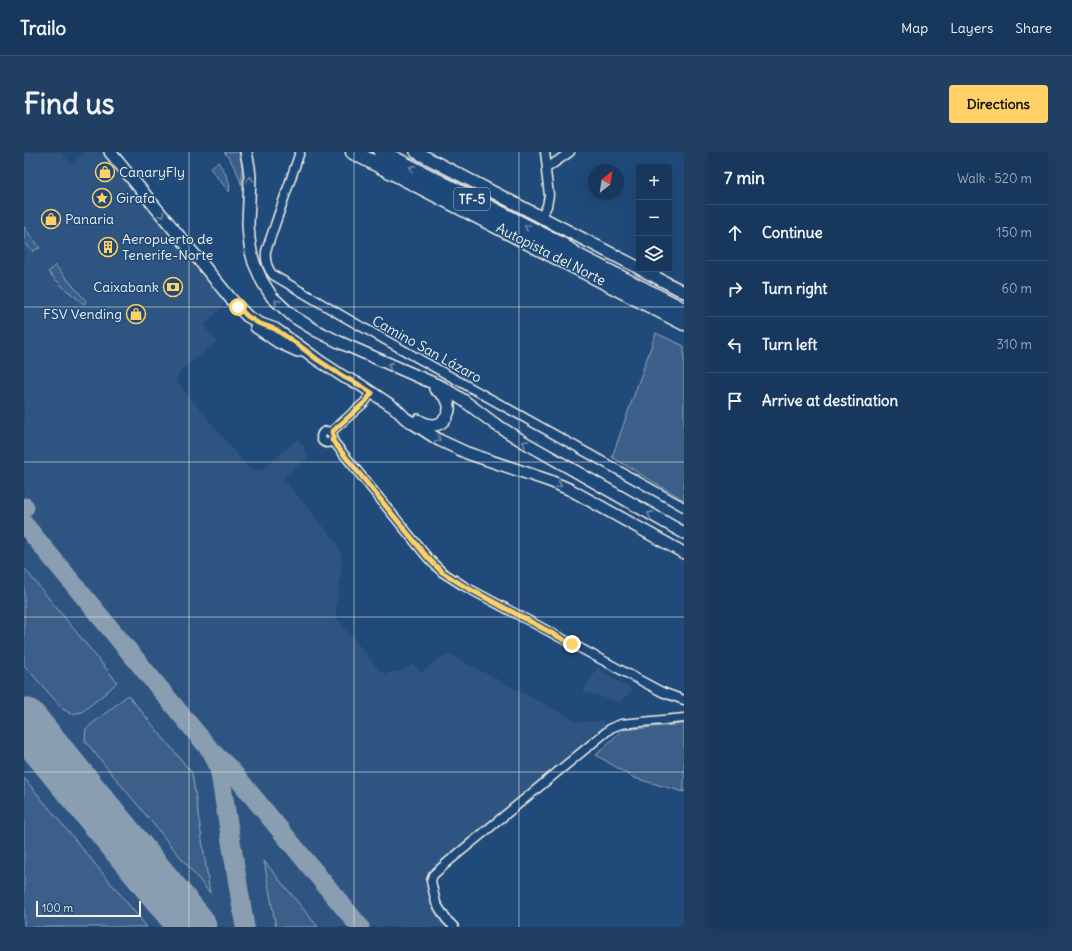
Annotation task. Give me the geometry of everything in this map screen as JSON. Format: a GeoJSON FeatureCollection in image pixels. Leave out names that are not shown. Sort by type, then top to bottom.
{"type":"FeatureCollection","features":[{"type":"Feature","properties":{"kind":"highway","name":"Autopista del Norte"},"geometry":{"type":"LineString","coordinates":[[354,152],[684,323]]}},
{"type":"Feature","properties":{"kind":"highway","name":"Autopista del Norte"},"geometry":{"type":"LineString","coordinates":[[382,152],[562,245],[578,256],[684,310]]}},
{"type":"Feature","properties":{"kind":"highway"},"geometry":{"type":"LineString","coordinates":[[562,245],[581,251],[684,301]]}},
{"type":"Feature","properties":{"kind":"highway"},"geometry":{"type":"LineString","coordinates":[[603,281],[621,298],[684,333]]}},
{"type":"Feature","properties":{"kind":"main road"},"geometry":{"type":"LineString","coordinates":[[110,152],[247,316],[261,324],[275,329],[318,360],[395,408],[424,424],[438,424],[444,420],[449,412],[448,401],[426,381]]}},
{"type":"Feature","properties":{"kind":"main road"},"geometry":{"type":"LineString","coordinates":[[246,152],[250,177],[248,224],[250,247],[258,272],[272,297],[294,317],[315,330],[352,349],[426,381],[432,382],[449,391],[495,424],[524,442],[684,533]]}},
{"type":"Feature","properties":{"kind":"main road"},"geometry":{"type":"LineString","coordinates":[[416,152],[636,267]]}},
{"type":"Feature","properties":{"kind":"main road"},"geometry":{"type":"LineString","coordinates":[[646,272],[684,292]]}},
{"type":"Feature","properties":{"kind":"main road"},"geometry":{"type":"LineString","coordinates":[[228,295],[235,308],[244,318],[256,327],[278,342],[318,360]]}},
{"type":"Feature","properties":{"kind":"main road"},"geometry":{"type":"LineString","coordinates":[[395,408],[406,418],[440,440],[480,458],[571,490],[684,553]]}},
{"type":"Feature","properties":{"kind":"street","name":"Camino San Lázaro"},"geometry":{"type":"LineString","coordinates":[[300,152],[266,251],[267,265],[274,275],[346,318],[684,507]]}},
{"type":"Feature","properties":{"kind":"street"},"geometry":{"type":"LineString","coordinates":[[541,217],[547,206],[549,195],[545,152]]}},
{"type":"Feature","properties":{"kind":"street"},"geometry":{"type":"LineString","coordinates":[[547,168],[570,152]]}},
{"type":"Feature","properties":{"kind":"street"},"geometry":{"type":"LineString","coordinates":[[372,393],[332,436],[428,558],[442,572],[464,586],[662,692],[684,700]]}},
{"type":"Feature","properties":{"kind":"street"},"geometry":{"type":"LineString","coordinates":[[454,927],[446,919],[436,903],[431,880],[433,875],[611,728],[621,724],[684,718]]}},
{"type":"Feature","properties":{"kind":"shaded area"},"geometry":{"type":"Polygon","coordinates":[[[24,152],[61,152],[71,164],[85,152],[114,152],[232,295],[204,326],[217,341],[180,372],[176,380],[248,468],[260,471],[298,439],[305,448],[303,450],[309,457],[283,478],[337,543],[342,562],[336,617],[379,670],[385,674],[390,672],[400,672],[413,664],[421,673],[438,659],[450,655],[579,722],[604,721],[604,728],[429,872],[425,880],[432,907],[450,927],[24,927],[24,152]]]}},
{"type":"Feature","properties":{"kind":"shaded area"},"geometry":{"type":"Polygon","coordinates":[[[224,152],[239,152],[242,166],[242,185],[234,167],[224,152]]]}},
{"type":"Feature","properties":{"kind":"shaded area"},"geometry":{"type":"Polygon","coordinates":[[[218,162],[228,180],[230,188],[229,192],[210,168],[218,162]]]}},
{"type":"Feature","properties":{"kind":"shaded area"},"geometry":{"type":"Polygon","coordinates":[[[24,227],[40,248],[34,250],[33,252],[24,241],[24,227]]]}},
{"type":"Feature","properties":{"kind":"shaded area"},"geometry":{"type":"Polygon","coordinates":[[[55,265],[86,301],[84,304],[64,288],[48,272],[55,265]]]}},
{"type":"Feature","properties":{"kind":"shaded area"},"geometry":{"type":"Polygon","coordinates":[[[656,333],[684,346],[684,500],[612,457],[656,333]]]}},
{"type":"Feature","properties":{"kind":"shaded area"},"geometry":{"type":"Polygon","coordinates":[[[24,568],[117,682],[82,712],[71,714],[63,709],[24,665],[24,568]]]}},
{"type":"Feature","properties":{"kind":"shaded area"},"geometry":{"type":"Polygon","coordinates":[[[597,668],[633,690],[620,702],[583,692],[597,668]]]}},
{"type":"Feature","properties":{"kind":"shaded area"},"geometry":{"type":"Polygon","coordinates":[[[128,695],[192,773],[210,893],[85,741],[86,729],[128,695]]]}},
{"type":"Feature","properties":{"kind":"shaded area"},"geometry":{"type":"Polygon","coordinates":[[[684,724],[684,792],[634,778],[596,755],[622,730],[684,724]]]}},
{"type":"Feature","properties":{"kind":"shaded area"},"geometry":{"type":"Polygon","coordinates":[[[24,778],[147,927],[24,927],[24,778]]]}},
{"type":"Feature","properties":{"kind":"shaded area"},"geometry":{"type":"Polygon","coordinates":[[[264,861],[318,927],[276,927],[264,861]]]}},
{"type":"Feature","properties":{"kind":"taxiway"},"geometry":{"type":"LineString","coordinates":[[24,524],[212,752],[231,770],[360,927]]}},
{"type":"Feature","properties":{"kind":"taxiway"},"geometry":{"type":"LineString","coordinates":[[213,754],[219,768],[245,927]]}},
{"type":"Feature","properties":{"kind":"runway"},"geometry":{"type":"LineString","coordinates":[[24,721],[193,927]]}},
{"type":"Feature","properties":{"kind":"place","name":"CanaryFly"},"geometry":{"type":"Point","coordinates":[105,172]}},
{"type":"Feature","properties":{"kind":"place","name":"Girafa"},"geometry":{"type":"Point","coordinates":[102,198]}},
{"type":"Feature","properties":{"kind":"place","name":"Panaria"},"geometry":{"type":"Point","coordinates":[51,219]}},
{"type":"Feature","properties":{"kind":"place","name":"Aeropuerto de Tenerife-Norte"},"geometry":{"type":"Point","coordinates":[108,247]}},
{"type":"Feature","properties":{"kind":"place","name":"Caixabank"},"geometry":{"type":"Point","coordinates":[173,287]}},
{"type":"Feature","properties":{"kind":"place","name":"FSV Vending"},"geometry":{"type":"Point","coordinates":[136,314]}},
{"type":"Feature","properties":{"kind":"route"},"geometry":{"type":"LineString","coordinates":[[238,307],[247,316],[264,326],[275,329],[318,360],[372,393],[365,402],[331,432],[334,437],[332,440],[428,558],[442,572],[464,586],[572,644]]}}]}
